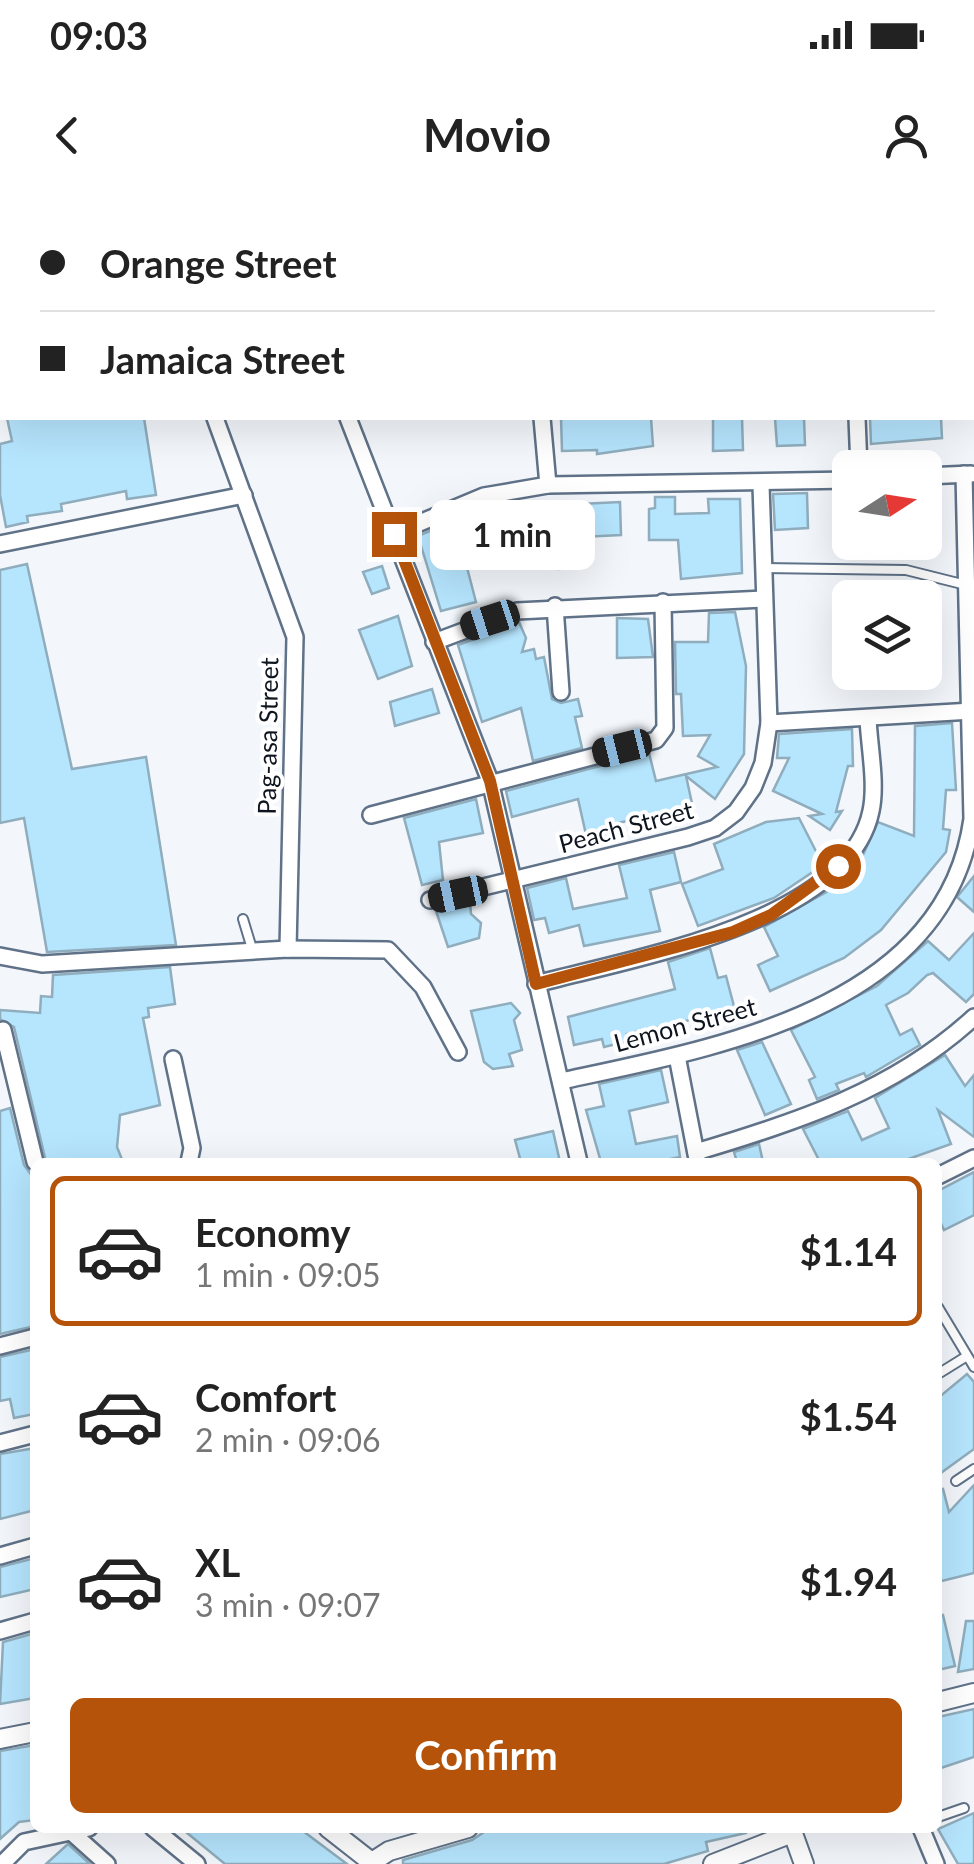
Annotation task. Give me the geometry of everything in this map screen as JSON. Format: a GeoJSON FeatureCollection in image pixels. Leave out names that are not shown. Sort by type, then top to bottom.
{"type":"FeatureCollection","features":[{"type":"Feature","properties":{"kind":"street","name":"Pag-asa Street"},"geometry":{"type":"LineString","coordinates":[[216,420],[295,637],[288,949]]}},
{"type":"Feature","properties":{"kind":"street"},"geometry":{"type":"LineString","coordinates":[[355,420],[434,642],[490,781],[578,1158]]}},
{"type":"Feature","properties":{"kind":"street"},"geometry":{"type":"LineString","coordinates":[[542,420],[548,485]]}},
{"type":"Feature","properties":{"kind":"street"},"geometry":{"type":"LineString","coordinates":[[857,420],[858,450]]}},
{"type":"Feature","properties":{"kind":"street"},"geometry":{"type":"LineString","coordinates":[[942,475],[969,474]]}},
{"type":"Feature","properties":{"kind":"street","name":"Lemon Street"},"geometry":{"type":"LineString","coordinates":[[561,1081],[734,1042],[831,1000],[858,986],[924,926],[950,892],[967,854],[972,819],[969,474]]}},
{"type":"Feature","properties":{"kind":"street"},"geometry":{"type":"LineString","coordinates":[[394,534],[484,496],[548,485],[832,481]]}},
{"type":"Feature","properties":{"kind":"street","name":"Peach Street"},"geometry":{"type":"LineString","coordinates":[[430,900],[514,882],[716,828],[753,788],[770,723],[761,485]]}},
{"type":"Feature","properties":{"kind":"street"},"geometry":{"type":"LineString","coordinates":[[0,544],[244,496]]}},
{"type":"Feature","properties":{"kind":"street"},"geometry":{"type":"LineString","coordinates":[[434,642],[518,611],[555,606],[764,599]]}},
{"type":"Feature","properties":{"kind":"street"},"geometry":{"type":"LineString","coordinates":[[371,814],[662,735],[663,602]]}},
{"type":"Feature","properties":{"kind":"street"},"geometry":{"type":"LineString","coordinates":[[555,606],[561,692]]}},
{"type":"Feature","properties":{"kind":"street"},"geometry":{"type":"LineString","coordinates":[[770,723],[972,711]]}},
{"type":"Feature","properties":{"kind":"street"},"geometry":{"type":"LineString","coordinates":[[536,984],[733,932],[771,915],[838,866],[871,811],[868,718]]}},
{"type":"Feature","properties":{"kind":"street"},"geometry":{"type":"LineString","coordinates":[[0,956],[42,964],[288,949],[388,950],[423,987],[458,1052]]}},
{"type":"Feature","properties":{"kind":"street"},"geometry":{"type":"LineString","coordinates":[[676,1056],[697,1157],[796,1123],[873,1089],[949,1040],[974,1017]]}},
{"type":"Feature","properties":{"kind":"street"},"geometry":{"type":"LineString","coordinates":[[3,1030],[34,1158]]}},
{"type":"Feature","properties":{"kind":"street"},"geometry":{"type":"LineString","coordinates":[[173,1060],[192,1148],[189,1158]]}},
{"type":"Feature","properties":{"kind":"street"},"geometry":{"type":"LineString","coordinates":[[942,1174],[974,1158]]}},
{"type":"Feature","properties":{"kind":"street"},"geometry":{"type":"LineString","coordinates":[[0,1346],[30,1339]]}},
{"type":"Feature","properties":{"kind":"street"},"geometry":{"type":"LineString","coordinates":[[0,1444],[30,1435]]}},
{"type":"Feature","properties":{"kind":"street"},"geometry":{"type":"LineString","coordinates":[[0,1556],[30,1547]]}},
{"type":"Feature","properties":{"kind":"street"},"geometry":{"type":"LineString","coordinates":[[0,1631],[30,1622]]}},
{"type":"Feature","properties":{"kind":"street"},"geometry":{"type":"LineString","coordinates":[[942,1701],[974,1693]]}},
{"type":"Feature","properties":{"kind":"street"},"geometry":{"type":"LineString","coordinates":[[0,1739],[30,1733]]}},
{"type":"Feature","properties":{"kind":"street"},"geometry":{"type":"LineString","coordinates":[[2,1864],[24,1842],[62,1833]]}},
{"type":"Feature","properties":{"kind":"street"},"geometry":{"type":"LineString","coordinates":[[72,1833],[107,1864]]}},
{"type":"Feature","properties":{"kind":"street"},"geometry":{"type":"LineString","coordinates":[[160,1833],[197,1864]]}},
{"type":"Feature","properties":{"kind":"street"},"geometry":{"type":"LineString","coordinates":[[334,1833],[373,1863],[382,1854],[451,1833]]}},
{"type":"Feature","properties":{"kind":"street"},"geometry":{"type":"LineString","coordinates":[[713,1864],[784,1833]]}},
{"type":"Feature","properties":{"kind":"street"},"geometry":{"type":"LineString","coordinates":[[792,1833],[804,1864]]}},
{"type":"Feature","properties":{"kind":"street"},"geometry":{"type":"LineString","coordinates":[[923,1833],[936,1864]]}},
{"type":"Feature","properties":{"kind":"lane"},"geometry":{"type":"LineString","coordinates":[[763,568],[906,570],[971,586]]}},
{"type":"Feature","properties":{"kind":"lane"},"geometry":{"type":"LineString","coordinates":[[243,919],[253,952]]}},
{"type":"Feature","properties":{"kind":"lane"},"geometry":{"type":"LineString","coordinates":[[942,1314],[974,1367]]}},
{"type":"Feature","properties":{"kind":"lane"},"geometry":{"type":"LineString","coordinates":[[942,1372],[967,1356]]}},
{"type":"Feature","properties":{"kind":"lane"},"geometry":{"type":"LineString","coordinates":[[956,1481],[974,1469]]}},
{"type":"Feature","properties":{"kind":"lane"},"geometry":{"type":"LineString","coordinates":[[942,1816],[964,1808]]}},
{"type":"Feature","properties":{"kind":"shaded area"},"geometry":{"type":"Polygon","coordinates":[[[530,521],[548,522],[551,559],[532,561],[530,521]]]}},
{"type":"Feature","properties":{"kind":"building"},"geometry":{"type":"Polygon","coordinates":[[[7,420],[144,420],[156,495],[127,499],[126,491],[61,504],[62,511],[27,516],[28,522],[6,527],[0,495],[0,444],[12,441],[7,420]]]}},
{"type":"Feature","properties":{"kind":"building"},"geometry":{"type":"Polygon","coordinates":[[[561,420],[651,420],[653,446],[597,454],[597,450],[562,451],[561,420]]]}},
{"type":"Feature","properties":{"kind":"building"},"geometry":{"type":"Polygon","coordinates":[[[713,420],[742,420],[743,450],[713,451],[713,420]]]}},
{"type":"Feature","properties":{"kind":"building"},"geometry":{"type":"Polygon","coordinates":[[[775,420],[804,420],[805,445],[777,446],[775,420]]]}},
{"type":"Feature","properties":{"kind":"building"},"geometry":{"type":"Polygon","coordinates":[[[870,420],[941,420],[942,438],[871,444],[870,420]]]}},
{"type":"Feature","properties":{"kind":"building"},"geometry":{"type":"Polygon","coordinates":[[[807,493],[808,528],[775,530],[773,494],[807,493]]]}},
{"type":"Feature","properties":{"kind":"building"},"geometry":{"type":"Polygon","coordinates":[[[655,497],[675,497],[675,514],[709,513],[708,499],[740,499],[742,573],[681,579],[678,540],[649,540],[649,509],[655,508],[655,497]]]}},
{"type":"Feature","properties":{"kind":"building"},"geometry":{"type":"Polygon","coordinates":[[[620,502],[621,535],[581,537],[580,504],[620,502]]]}},
{"type":"Feature","properties":{"kind":"building"},"geometry":{"type":"Polygon","coordinates":[[[513,507],[521,545],[464,556],[476,602],[441,611],[418,536],[462,517],[513,507]]]}},
{"type":"Feature","properties":{"kind":"building"},"geometry":{"type":"Polygon","coordinates":[[[583,545],[584,559],[575,560],[575,568],[558,569],[556,547],[583,545]]]}},
{"type":"Feature","properties":{"kind":"building"},"geometry":{"type":"Polygon","coordinates":[[[27,564],[72,769],[146,757],[176,945],[47,952],[24,818],[0,823],[0,570],[27,564]]]}},
{"type":"Feature","properties":{"kind":"building"},"geometry":{"type":"Polygon","coordinates":[[[382,566],[389,588],[372,594],[363,572],[382,566]]]}},
{"type":"Feature","properties":{"kind":"building"},"geometry":{"type":"Polygon","coordinates":[[[735,612],[746,666],[744,754],[715,799],[686,776],[693,808],[639,825],[638,818],[611,825],[613,833],[587,839],[578,799],[512,817],[506,791],[649,753],[656,781],[717,767],[698,756],[710,735],[683,736],[681,694],[676,694],[675,642],[708,642],[709,613],[735,612]]]}},
{"type":"Feature","properties":{"kind":"building"},"geometry":{"type":"Polygon","coordinates":[[[398,616],[412,666],[378,679],[359,630],[398,616]]]}},
{"type":"Feature","properties":{"kind":"building"},"geometry":{"type":"Polygon","coordinates":[[[617,618],[648,619],[653,657],[617,658],[617,618]]]}},
{"type":"Feature","properties":{"kind":"building"},"geometry":{"type":"Polygon","coordinates":[[[519,622],[526,638],[522,652],[534,649],[536,659],[544,657],[552,699],[561,703],[578,699],[582,716],[575,717],[582,748],[533,761],[521,708],[482,722],[458,645],[519,622]]]}},
{"type":"Feature","properties":{"kind":"building"},"geometry":{"type":"Polygon","coordinates":[[[432,689],[439,713],[395,726],[390,702],[432,689]]]}},
{"type":"Feature","properties":{"kind":"building"},"geometry":{"type":"Polygon","coordinates":[[[952,723],[956,790],[946,790],[943,829],[950,830],[946,852],[881,930],[844,958],[770,991],[758,965],[778,956],[764,927],[830,890],[862,857],[878,822],[914,836],[915,726],[952,723]]]}},
{"type":"Feature","properties":{"kind":"building"},"geometry":{"type":"Polygon","coordinates":[[[852,729],[853,766],[848,766],[836,812],[842,811],[830,830],[809,816],[822,814],[773,791],[789,758],[777,758],[779,734],[852,729]]]}},
{"type":"Feature","properties":{"kind":"building"},"geometry":{"type":"Polygon","coordinates":[[[476,799],[483,833],[439,842],[443,880],[422,885],[404,818],[476,799]]]}},
{"type":"Feature","properties":{"kind":"building"},"geometry":{"type":"Polygon","coordinates":[[[799,818],[823,865],[774,898],[698,926],[682,884],[723,869],[714,844],[766,822],[799,818]]]}},
{"type":"Feature","properties":{"kind":"building"},"geometry":{"type":"Polygon","coordinates":[[[674,852],[681,882],[650,890],[660,931],[584,946],[579,925],[549,933],[545,918],[534,920],[527,888],[566,878],[573,909],[627,898],[619,865],[674,852]]]}},
{"type":"Feature","properties":{"kind":"building"},"geometry":{"type":"Polygon","coordinates":[[[974,876],[974,912],[957,897],[974,876]]]}},
{"type":"Feature","properties":{"kind":"building"},"geometry":{"type":"Polygon","coordinates":[[[470,902],[471,914],[481,923],[479,938],[448,947],[436,911],[470,902]]]}},
{"type":"Feature","properties":{"kind":"building"},"geometry":{"type":"Polygon","coordinates":[[[974,933],[974,994],[966,1002],[933,973],[927,975],[908,993],[886,1005],[900,1035],[912,1029],[920,1045],[866,1077],[864,1073],[836,1084],[839,1090],[817,1099],[809,1080],[815,1077],[791,1030],[877,986],[928,941],[949,960],[974,933]]]}},
{"type":"Feature","properties":{"kind":"building"},"geometry":{"type":"Polygon","coordinates":[[[710,948],[718,978],[726,976],[735,1010],[627,1034],[629,1041],[604,1047],[602,1039],[574,1045],[568,1017],[675,989],[668,962],[710,948]]]}},
{"type":"Feature","properties":{"kind":"building"},"geometry":{"type":"Polygon","coordinates":[[[170,967],[175,1004],[148,1008],[149,1017],[143,1018],[160,1105],[120,1115],[117,1147],[121,1158],[45,1158],[14,1027],[0,1019],[0,1010],[40,1013],[41,996],[52,997],[53,975],[170,967]]]}},
{"type":"Feature","properties":{"kind":"building"},"geometry":{"type":"Polygon","coordinates":[[[511,1003],[520,1013],[514,1020],[522,1050],[509,1054],[513,1066],[493,1069],[484,1062],[471,1011],[511,1003]]]}},
{"type":"Feature","properties":{"kind":"building"},"geometry":{"type":"Polygon","coordinates":[[[762,1042],[791,1104],[765,1115],[737,1050],[762,1042]]]}},
{"type":"Feature","properties":{"kind":"building"},"geometry":{"type":"Polygon","coordinates":[[[945,1055],[965,1086],[974,1075],[974,1137],[938,1110],[951,1144],[911,1158],[818,1158],[803,1129],[848,1111],[862,1140],[889,1128],[875,1098],[945,1055]]]}},
{"type":"Feature","properties":{"kind":"building"},"geometry":{"type":"Polygon","coordinates":[[[661,1070],[668,1102],[629,1111],[636,1144],[677,1136],[680,1157],[600,1158],[586,1110],[604,1106],[599,1084],[661,1070]]]}},
{"type":"Feature","properties":{"kind":"building"},"geometry":{"type":"Polygon","coordinates":[[[10,1108],[24,1165],[30,1173],[30,1327],[0,1334],[0,1111],[10,1108]]]}},
{"type":"Feature","properties":{"kind":"building"},"geometry":{"type":"Polygon","coordinates":[[[553,1131],[559,1158],[520,1158],[515,1140],[553,1131]]]}},
{"type":"Feature","properties":{"kind":"building"},"geometry":{"type":"Polygon","coordinates":[[[759,1144],[762,1158],[736,1158],[734,1152],[759,1144]]]}},
{"type":"Feature","properties":{"kind":"building"},"geometry":{"type":"Polygon","coordinates":[[[974,1172],[974,1215],[944,1230],[942,1189],[974,1172]]]}},
{"type":"Feature","properties":{"kind":"building"},"geometry":{"type":"Polygon","coordinates":[[[30,1350],[30,1415],[14,1418],[10,1399],[0,1401],[0,1357],[30,1350]]]}},
{"type":"Feature","properties":{"kind":"building"},"geometry":{"type":"Polygon","coordinates":[[[967,1374],[974,1382],[974,1449],[942,1472],[942,1395],[967,1374]]]}},
{"type":"Feature","properties":{"kind":"building"},"geometry":{"type":"Polygon","coordinates":[[[30,1449],[30,1511],[0,1519],[0,1454],[30,1449]]]}},
{"type":"Feature","properties":{"kind":"building"},"geometry":{"type":"Polygon","coordinates":[[[974,1485],[974,1573],[942,1581],[942,1489],[949,1512],[974,1485]]]}},
{"type":"Feature","properties":{"kind":"building"},"geometry":{"type":"Polygon","coordinates":[[[30,1559],[30,1590],[0,1597],[0,1567],[30,1559]]]}},
{"type":"Feature","properties":{"kind":"building"},"geometry":{"type":"Polygon","coordinates":[[[942,1615],[943,1615],[955,1666],[942,1669],[942,1615]]]}},
{"type":"Feature","properties":{"kind":"building"},"geometry":{"type":"Polygon","coordinates":[[[966,1621],[974,1621],[974,1669],[958,1672],[966,1621]]]}},
{"type":"Feature","properties":{"kind":"building"},"geometry":{"type":"Polygon","coordinates":[[[30,1634],[30,1699],[0,1704],[3,1642],[30,1634]]]}},
{"type":"Feature","properties":{"kind":"building"},"geometry":{"type":"Polygon","coordinates":[[[974,1709],[974,1757],[942,1768],[942,1716],[974,1709]]]}},
{"type":"Feature","properties":{"kind":"building"},"geometry":{"type":"Polygon","coordinates":[[[30,1746],[30,1821],[19,1822],[0,1839],[0,1751],[30,1746]]]}},
{"type":"Feature","properties":{"kind":"building"},"geometry":{"type":"Polygon","coordinates":[[[974,1813],[974,1864],[958,1864],[940,1833],[942,1827],[974,1813]]]}},
{"type":"Feature","properties":{"kind":"building"},"geometry":{"type":"Polygon","coordinates":[[[187,1833],[306,1833],[347,1864],[225,1864],[187,1833]]]}},
{"type":"Feature","properties":{"kind":"building"},"geometry":{"type":"Polygon","coordinates":[[[482,1833],[746,1833],[706,1842],[708,1851],[664,1864],[403,1864],[403,1860],[472,1840],[482,1833]]]}},
{"type":"Feature","properties":{"kind":"building"},"geometry":{"type":"Polygon","coordinates":[[[68,1844],[90,1864],[46,1864],[68,1844]]]}},
{"type":"Feature","properties":{"kind":"route"},"geometry":{"type":"LineString","coordinates":[[394,534],[490,781],[536,984],[733,932],[771,915],[838,866]]}}]}
